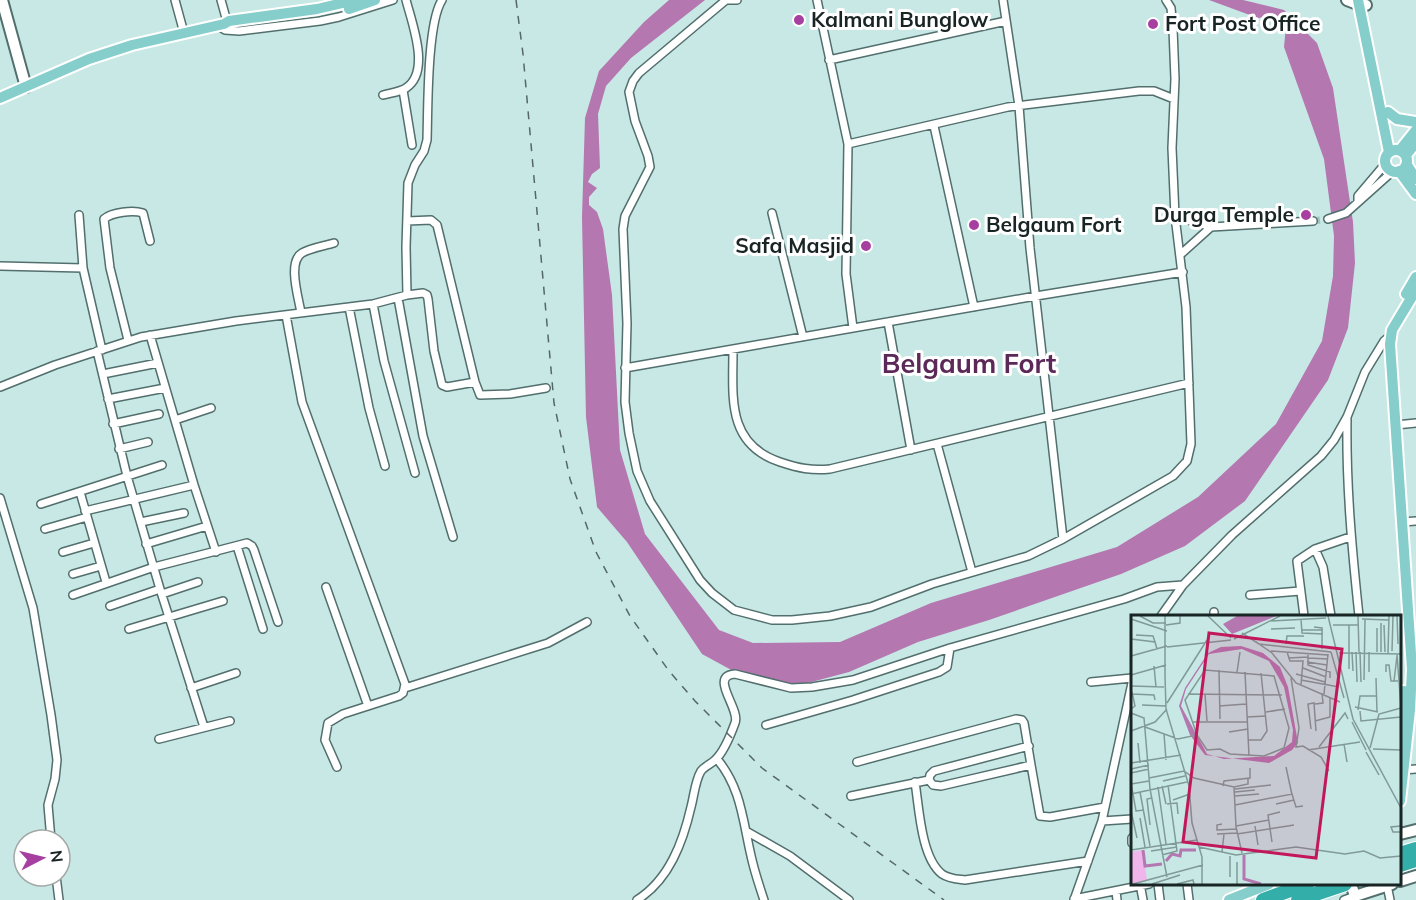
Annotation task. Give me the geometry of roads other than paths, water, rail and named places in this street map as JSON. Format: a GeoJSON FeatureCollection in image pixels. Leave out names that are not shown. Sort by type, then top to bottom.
{"type":"FeatureCollection","features":[{"type":"Feature","properties":{"kind":"highway"},"geometry":{"type":"LineString","coordinates":[[1401,854],[1416,849]]}},
{"type":"Feature","properties":{"kind":"highway"},"geometry":{"type":"LineString","coordinates":[[1401,865],[1416,860]]}},
{"type":"Feature","properties":{"kind":"highway"},"geometry":{"type":"LineString","coordinates":[[1263,900],[1304,885]]}},
{"type":"Feature","properties":{"kind":"highway"},"geometry":{"type":"LineString","coordinates":[[1298,900],[1342,885]]}},
{"type":"Feature","properties":{"kind":"main road"},"geometry":{"type":"LineString","coordinates":[[0,98],[89,59],[132,45],[222,22],[317,9],[356,0]]}},
{"type":"Feature","properties":{"kind":"main road"},"geometry":{"type":"LineString","coordinates":[[222,22],[230,27],[324,15],[375,0]]}},
{"type":"Feature","properties":{"kind":"main road"},"geometry":{"type":"LineString","coordinates":[[1362,3],[1397,160],[1416,179]]}},
{"type":"Feature","properties":{"kind":"main road"},"geometry":{"type":"LineString","coordinates":[[1362,3],[1397,160],[1416,194]]}},
{"type":"Feature","properties":{"kind":"main road"},"geometry":{"type":"LineString","coordinates":[[1388,112],[1401,120],[1416,122]]}},
{"type":"Feature","properties":{"kind":"main road"},"geometry":{"type":"LineString","coordinates":[[1397,160],[1416,130]]}},
{"type":"Feature","properties":{"kind":"main road"},"geometry":{"type":"LineString","coordinates":[[1397,160],[1416,142]]}},
{"type":"Feature","properties":{"kind":"main road"},"geometry":{"type":"LineString","coordinates":[[1401,729],[1405,660],[1387,338],[1389,321],[1416,277]]}},
{"type":"Feature","properties":{"kind":"main road"},"geometry":{"type":"LineString","coordinates":[[1401,791],[1412,669],[1396,425],[1387,338],[1416,290]]}},
{"type":"Feature","properties":{"kind":"main road"},"geometry":{"type":"LineString","coordinates":[[1228,900],[1266,885]]}},
{"type":"Feature","properties":{"kind":"street"},"geometry":{"type":"LineString","coordinates":[[2,0],[26,87]]}},
{"type":"Feature","properties":{"kind":"street"},"geometry":{"type":"LineString","coordinates":[[175,0],[184,33]]}},
{"type":"Feature","properties":{"kind":"street"},"geometry":{"type":"LineString","coordinates":[[220,0],[225,30],[240,31],[320,21],[393,0]]}},
{"type":"Feature","properties":{"kind":"street"},"geometry":{"type":"LineString","coordinates":[[222,22],[338,0]]}},
{"type":"Feature","properties":{"kind":"street"},"geometry":{"type":"LineString","coordinates":[[383,95],[403,90],[415,77],[419,64],[406,0]]}},
{"type":"Feature","properties":{"kind":"street"},"geometry":{"type":"LineString","coordinates":[[407,294],[408,183],[427,140],[433,30],[436,12],[442,0]]}},
{"type":"Feature","properties":{"kind":"street"},"geometry":{"type":"LineString","coordinates":[[737,0],[725,0],[639,73],[629,92],[635,121],[650,167],[631,203],[623,229],[627,322],[625,402],[629,433],[638,471],[650,501],[700,580],[712,593],[734,610],[772,620],[830,616],[871,607],[972,572],[1028,556],[1063,539],[1173,476],[1187,461],[1190,452],[1189,383],[1183,272],[1175,216],[1172,148],[1173,29],[1171,8],[1166,0]]}},
{"type":"Feature","properties":{"kind":"street"},"geometry":{"type":"LineString","coordinates":[[817,0],[848,144],[846,274],[853,328]]}},
{"type":"Feature","properties":{"kind":"street"},"geometry":{"type":"LineString","coordinates":[[1003,0],[1019,106],[1030,248],[1063,539]]}},
{"type":"Feature","properties":{"kind":"street"},"geometry":{"type":"LineString","coordinates":[[1347,0],[1362,3]]}},
{"type":"Feature","properties":{"kind":"street"},"geometry":{"type":"LineString","coordinates":[[829,60],[1006,21]]}},
{"type":"Feature","properties":{"kind":"street"},"geometry":{"type":"LineString","coordinates":[[403,90],[412,145]]}},
{"type":"Feature","properties":{"kind":"street"},"geometry":{"type":"LineString","coordinates":[[848,144],[1019,106],[1139,91],[1154,91],[1174,99]]}},
{"type":"Feature","properties":{"kind":"street"},"geometry":{"type":"LineString","coordinates":[[933,126],[974,307]]}},
{"type":"Feature","properties":{"kind":"street"},"geometry":{"type":"LineString","coordinates":[[1330,219],[1346,213],[1363,200],[1397,160]]}},
{"type":"Feature","properties":{"kind":"street"},"geometry":{"type":"LineString","coordinates":[[128,340],[110,268],[104,219],[107,216],[126,213],[144,213],[150,241]]}},
{"type":"Feature","properties":{"kind":"street"},"geometry":{"type":"LineString","coordinates":[[772,213],[803,337]]}},
{"type":"Feature","properties":{"kind":"street"},"geometry":{"type":"LineString","coordinates":[[79,215],[83,268],[119,449],[146,544],[204,727]]}},
{"type":"Feature","properties":{"kind":"street"},"geometry":{"type":"LineString","coordinates":[[1175,216],[1211,227],[1313,221]]}},
{"type":"Feature","properties":{"kind":"street"},"geometry":{"type":"LineString","coordinates":[[407,221],[431,220],[437,225],[478,393],[484,396],[546,388]]}},
{"type":"Feature","properties":{"kind":"street"},"geometry":{"type":"LineString","coordinates":[[1181,254],[1211,227]]}},
{"type":"Feature","properties":{"kind":"street"},"geometry":{"type":"LineString","coordinates":[[301,313],[294,277],[296,261],[303,253],[334,243]]}},
{"type":"Feature","properties":{"kind":"street"},"geometry":{"type":"LineString","coordinates":[[0,266],[83,268]]}},
{"type":"Feature","properties":{"kind":"street"},"geometry":{"type":"LineString","coordinates":[[625,368],[1183,272]]}},
{"type":"Feature","properties":{"kind":"street"},"geometry":{"type":"LineString","coordinates":[[0,387],[128,340],[150,335],[373,304],[407,294],[423,293],[427,295],[434,351],[442,385],[447,387],[475,382]]}},
{"type":"Feature","properties":{"kind":"street"},"geometry":{"type":"LineString","coordinates":[[398,298],[423,436],[453,537]]}},
{"type":"Feature","properties":{"kind":"street"},"geometry":{"type":"LineString","coordinates":[[373,304],[384,361],[415,473]]}},
{"type":"Feature","properties":{"kind":"street"},"geometry":{"type":"LineString","coordinates":[[350,307],[369,408],[385,466]]}},
{"type":"Feature","properties":{"kind":"street"},"geometry":{"type":"LineString","coordinates":[[286,315],[302,402],[318,451],[404,678],[403,693],[394,699],[343,714],[328,723],[325,740],[338,768]]}},
{"type":"Feature","properties":{"kind":"street"},"geometry":{"type":"LineString","coordinates":[[888,322],[911,450]]}},
{"type":"Feature","properties":{"kind":"street"},"geometry":{"type":"LineString","coordinates":[[150,335],[216,552]]}},
{"type":"Feature","properties":{"kind":"street"},"geometry":{"type":"LineString","coordinates":[[1162,615],[1183,585],[1232,535],[1321,456],[1334,440],[1347,417],[1365,372],[1387,338]]}},
{"type":"Feature","properties":{"kind":"street"},"geometry":{"type":"LineString","coordinates":[[733,350],[734,413],[742,435],[762,454],[788,465],[810,470],[820,470],[911,450],[1189,383]]}},
{"type":"Feature","properties":{"kind":"street"},"geometry":{"type":"LineString","coordinates":[[103,374],[158,363]]}},
{"type":"Feature","properties":{"kind":"street"},"geometry":{"type":"LineString","coordinates":[[108,399],[165,388]]}},
{"type":"Feature","properties":{"kind":"street"},"geometry":{"type":"LineString","coordinates":[[175,420],[211,408]]}},
{"type":"Feature","properties":{"kind":"street"},"geometry":{"type":"LineString","coordinates":[[114,424],[159,414]]}},
{"type":"Feature","properties":{"kind":"street"},"geometry":{"type":"LineString","coordinates":[[1347,417],[1346,469],[1350,537],[1359,615]]}},
{"type":"Feature","properties":{"kind":"street"},"geometry":{"type":"LineString","coordinates":[[1396,425],[1416,423]]}},
{"type":"Feature","properties":{"kind":"street"},"geometry":{"type":"LineString","coordinates":[[119,449],[148,442]]}},
{"type":"Feature","properties":{"kind":"street"},"geometry":{"type":"LineString","coordinates":[[937,444],[972,572]]}},
{"type":"Feature","properties":{"kind":"street"},"geometry":{"type":"LineString","coordinates":[[41,504],[162,465]]}},
{"type":"Feature","properties":{"kind":"street"},"geometry":{"type":"LineString","coordinates":[[45,529],[133,498],[194,485]]}},
{"type":"Feature","properties":{"kind":"street"},"geometry":{"type":"LineString","coordinates":[[80,492],[106,582]]}},
{"type":"Feature","properties":{"kind":"street"},"geometry":{"type":"LineString","coordinates":[[0,498],[30,599],[49,703],[57,760],[48,805],[50,828]]}},
{"type":"Feature","properties":{"kind":"street"},"geometry":{"type":"LineString","coordinates":[[141,522],[184,513]]}},
{"type":"Feature","properties":{"kind":"street"},"geometry":{"type":"LineString","coordinates":[[1402,522],[1416,521]]}},
{"type":"Feature","properties":{"kind":"street"},"geometry":{"type":"LineString","coordinates":[[146,544],[207,526]]}},
{"type":"Feature","properties":{"kind":"street"},"geometry":{"type":"LineString","coordinates":[[1304,615],[1297,561],[1315,549],[1350,537]]}},
{"type":"Feature","properties":{"kind":"street"},"geometry":{"type":"LineString","coordinates":[[63,552],[94,543]]}},
{"type":"Feature","properties":{"kind":"street"},"geometry":{"type":"LineString","coordinates":[[73,595],[154,567],[247,543],[252,546],[278,622]]}},
{"type":"Feature","properties":{"kind":"street"},"geometry":{"type":"LineString","coordinates":[[237,546],[263,629]]}},
{"type":"Feature","properties":{"kind":"street"},"geometry":{"type":"LineString","coordinates":[[1315,549],[1323,567],[1331,615]]}},
{"type":"Feature","properties":{"kind":"street"},"geometry":{"type":"LineString","coordinates":[[73,574],[101,566]]}},
{"type":"Feature","properties":{"kind":"street"},"geometry":{"type":"LineString","coordinates":[[110,606],[198,582]]}},
{"type":"Feature","properties":{"kind":"street"},"geometry":{"type":"LineString","coordinates":[[637,900],[656,884],[677,853],[686,832],[701,772],[717,759],[736,720],[735,710],[724,684],[724,679],[728,676],[735,674],[791,688],[812,687],[869,675],[950,648],[1124,599],[1157,587],[1183,585]]}},
{"type":"Feature","properties":{"kind":"street"},"geometry":{"type":"LineString","coordinates":[[326,587],[368,706]]}},
{"type":"Feature","properties":{"kind":"street"},"geometry":{"type":"LineString","coordinates":[[1250,595],[1300,591]]}},
{"type":"Feature","properties":{"kind":"street"},"geometry":{"type":"LineString","coordinates":[[129,629],[224,601]]}},
{"type":"Feature","properties":{"kind":"street"},"geometry":{"type":"LineString","coordinates":[[405,688],[548,643],[587,622]]}},
{"type":"Feature","properties":{"kind":"street"},"geometry":{"type":"LineString","coordinates":[[766,725],[945,670],[949,663],[950,648]]}},
{"type":"Feature","properties":{"kind":"street"},"geometry":{"type":"LineString","coordinates":[[191,688],[236,673]]}},
{"type":"Feature","properties":{"kind":"street"},"geometry":{"type":"LineString","coordinates":[[1091,682],[1131,681]]}},
{"type":"Feature","properties":{"kind":"street"},"geometry":{"type":"LineString","coordinates":[[1074,900],[1102,821],[1131,686]]}},
{"type":"Feature","properties":{"kind":"street"},"geometry":{"type":"LineString","coordinates":[[857,762],[1016,719],[1022,720],[1029,747],[1040,816],[1050,817],[1105,807]]}},
{"type":"Feature","properties":{"kind":"street"},"geometry":{"type":"LineString","coordinates":[[159,739],[230,721]]}},
{"type":"Feature","properties":{"kind":"street"},"geometry":{"type":"LineString","coordinates":[[929,780],[931,772],[934,771],[1029,747]]}},
{"type":"Feature","properties":{"kind":"street"},"geometry":{"type":"LineString","coordinates":[[717,759],[728,772],[733,783],[764,900]]}},
{"type":"Feature","properties":{"kind":"street"},"geometry":{"type":"LineString","coordinates":[[929,780],[933,785],[941,786],[1031,765]]}},
{"type":"Feature","properties":{"kind":"street"},"geometry":{"type":"LineString","coordinates":[[1403,770],[1416,769]]}},
{"type":"Feature","properties":{"kind":"street"},"geometry":{"type":"LineString","coordinates":[[851,796],[929,780]]}},
{"type":"Feature","properties":{"kind":"street"},"geometry":{"type":"LineString","coordinates":[[915,782],[924,838],[930,856],[934,865],[948,877],[965,880],[1088,861]]}},
{"type":"Feature","properties":{"kind":"street"},"geometry":{"type":"LineString","coordinates":[[1102,821],[1131,819]]}},
{"type":"Feature","properties":{"kind":"street"},"geometry":{"type":"LineString","coordinates":[[1401,834],[1416,830]]}},
{"type":"Feature","properties":{"kind":"street"},"geometry":{"type":"LineString","coordinates":[[746,831],[790,856],[849,900]]}},
{"type":"Feature","properties":{"kind":"street"},"geometry":{"type":"LineString","coordinates":[[1401,881],[1416,876]]}},
{"type":"Feature","properties":{"kind":"street"},"geometry":{"type":"LineString","coordinates":[[1074,900],[1137,885]]}},
{"type":"Feature","properties":{"kind":"street"},"geometry":{"type":"LineString","coordinates":[[1140,885],[1143,900]]}},
{"type":"Feature","properties":{"kind":"street"},"geometry":{"type":"LineString","coordinates":[[1158,885],[1160,900]]}},
{"type":"Feature","properties":{"kind":"street"},"geometry":{"type":"LineString","coordinates":[[1187,885],[1189,900]]}},
{"type":"Feature","properties":{"kind":"street"},"geometry":{"type":"LineString","coordinates":[[1350,898],[1387,885]]}},
{"type":"Feature","properties":{"kind":"street"},"geometry":{"type":"LineString","coordinates":[[1116,891],[1117,900]]}},
{"type":"Feature","properties":{"kind":"tunnel"},"geometry":{"type":"LineString","coordinates":[[1313,221],[1328,219]]}},
{"type":"Feature","properties":{"kind":"railway"},"geometry":{"type":"LineString","coordinates":[[516,0],[523,54],[554,403],[570,479],[596,552],[630,616],[669,671],[695,701],[762,768],[944,900]]}},
{"type":"Feature","properties":{"kind":"place","name":"Kalmani Bunglow"},"geometry":{"type":"Point","coordinates":[799,20]}},
{"type":"Feature","properties":{"kind":"place","name":"Fort Post Office"},"geometry":{"type":"Point","coordinates":[1153,24]}},
{"type":"Feature","properties":{"kind":"place","name":"Durga Temple"},"geometry":{"type":"Point","coordinates":[1306,215]}},
{"type":"Feature","properties":{"kind":"place","name":"Belgaum Fort"},"geometry":{"type":"Point","coordinates":[974,225]}},
{"type":"Feature","properties":{"kind":"place","name":"Safa Masjid"},"geometry":{"type":"Point","coordinates":[866,246]}},
{"type":"Feature","properties":{"kind":"district","name":"Belgaum Fort"},"geometry":{"type":"Point","coordinates":[969,364]}}]}
